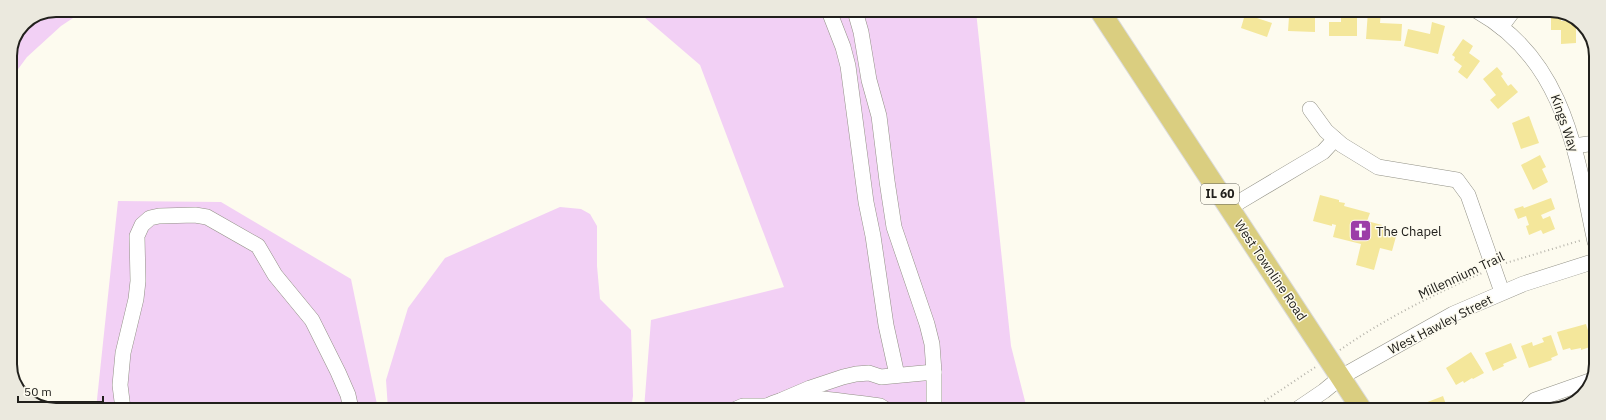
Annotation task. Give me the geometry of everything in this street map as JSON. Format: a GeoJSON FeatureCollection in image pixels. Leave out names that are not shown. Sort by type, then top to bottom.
{"type":"FeatureCollection","features":[{"type":"Feature","properties":{"kind":"main road","name":"West Townline Road"},"geometry":{"type":"LineString","coordinates":[[1104,17],[1357,403]]}},
{"type":"Feature","properties":{"kind":"street"},"geometry":{"type":"LineString","coordinates":[[831,17],[843,47],[848,66],[866,202],[874,236],[886,325],[897,375]]}},
{"type":"Feature","properties":{"kind":"street"},"geometry":{"type":"LineString","coordinates":[[857,17],[861,32],[869,80],[880,116],[894,227],[927,324],[933,352],[934,403]]}},
{"type":"Feature","properties":{"kind":"street","name":"Kings Way"},"geometry":{"type":"LineString","coordinates":[[1487,17],[1525,50],[1551,86],[1562,107],[1574,146],[1589,213]]}},
{"type":"Feature","properties":{"kind":"street"},"geometry":{"type":"LineString","coordinates":[[1500,27],[1508,17]]}},
{"type":"Feature","properties":{"kind":"street"},"geometry":{"type":"LineString","coordinates":[[1310,109],[1326,131],[1335,139],[1363,159],[1378,167],[1457,180],[1468,195],[1502,292]]}},
{"type":"Feature","properties":{"kind":"street"},"geometry":{"type":"LineString","coordinates":[[1229,208],[1324,152],[1335,139]]}},
{"type":"Feature","properties":{"kind":"street"},"geometry":{"type":"LineString","coordinates":[[1574,146],[1589,144]]}},
{"type":"Feature","properties":{"kind":"street"},"geometry":{"type":"LineString","coordinates":[[122,403],[120,385],[123,353],[136,299],[138,281],[137,236],[142,225],[150,218],[159,216],[195,215],[207,217],[258,246],[275,275],[312,320],[338,372],[348,395],[350,403]]}},
{"type":"Feature","properties":{"kind":"street","name":"West Hawley Street"},"geometry":{"type":"LineString","coordinates":[[1306,403],[1324,391],[1340,377],[1453,314],[1523,284],[1589,263]]}},
{"type":"Feature","properties":{"kind":"street"},"geometry":{"type":"LineString","coordinates":[[775,403],[810,388],[856,374],[869,373],[881,377],[934,372]]}},
{"type":"Feature","properties":{"kind":"street"},"geometry":{"type":"LineString","coordinates":[[1532,403],[1535,400],[1585,383]]}},
{"type":"Feature","properties":{"kind":"street"},"geometry":{"type":"LineString","coordinates":[[782,400],[792,398],[851,403]]}},
{"type":"Feature","properties":{"kind":"path","name":"Millennium Trail"},"geometry":{"type":"LineString","coordinates":[[1342,348],[1356,338],[1436,294],[1493,268],[1519,258],[1589,241]]}},
{"type":"Feature","properties":{"kind":"path"},"geometry":{"type":"LineString","coordinates":[[1262,403],[1310,371]]}},
{"type":"Feature","properties":{"kind":"shaded area"},"geometry":{"type":"Polygon","coordinates":[[[74,17],[61,26],[27,57],[17,71],[18,48],[20,41],[28,28],[41,20],[48,18],[74,17]]]}},
{"type":"Feature","properties":{"kind":"shaded area"},"geometry":{"type":"Polygon","coordinates":[[[644,17],[977,17],[1011,346],[1025,403],[644,403],[651,320],[784,287],[700,65],[644,17]]]}},
{"type":"Feature","properties":{"kind":"shaded area"},"geometry":{"type":"Polygon","coordinates":[[[118,201],[221,202],[351,279],[377,403],[97,403],[118,201]]]}},
{"type":"Feature","properties":{"kind":"shaded area"},"geometry":{"type":"Polygon","coordinates":[[[560,207],[581,209],[590,214],[597,226],[597,266],[600,299],[631,330],[632,403],[388,403],[386,380],[408,308],[445,258],[560,207]]]}},
{"type":"Feature","properties":{"kind":"building"},"geometry":{"type":"Polygon","coordinates":[[[1244,17],[1257,17],[1272,23],[1267,37],[1241,28],[1244,17]]]}},
{"type":"Feature","properties":{"kind":"building"},"geometry":{"type":"Polygon","coordinates":[[[1289,17],[1315,17],[1315,32],[1288,31],[1289,17]]]}},
{"type":"Feature","properties":{"kind":"building"},"geometry":{"type":"Polygon","coordinates":[[[1341,17],[1357,17],[1357,36],[1329,36],[1329,22],[1341,22],[1341,17]]]}},
{"type":"Feature","properties":{"kind":"building"},"geometry":{"type":"Polygon","coordinates":[[[1368,17],[1380,17],[1380,23],[1402,24],[1401,41],[1366,39],[1368,17]]]}},
{"type":"Feature","properties":{"kind":"building"},"geometry":{"type":"Polygon","coordinates":[[[1551,18],[1558,18],[1561,19],[1561,21],[1570,22],[1576,27],[1576,43],[1561,44],[1561,30],[1551,30],[1551,18]]]}},
{"type":"Feature","properties":{"kind":"building"},"geometry":{"type":"Polygon","coordinates":[[[1432,22],[1445,26],[1438,54],[1404,46],[1408,29],[1430,34],[1432,22]]]}},
{"type":"Feature","properties":{"kind":"building"},"geometry":{"type":"Polygon","coordinates":[[[1463,39],[1473,46],[1469,53],[1480,61],[1467,79],[1458,72],[1462,66],[1454,60],[1455,57],[1452,55],[1463,39]]]}},
{"type":"Feature","properties":{"kind":"building"},"geometry":{"type":"Polygon","coordinates":[[[1497,67],[1503,74],[1501,76],[1508,86],[1511,84],[1518,92],[1498,109],[1490,100],[1496,95],[1483,79],[1497,67]]]}},
{"type":"Feature","properties":{"kind":"building"},"geometry":{"type":"Polygon","coordinates":[[[1529,116],[1539,143],[1521,149],[1512,123],[1529,116]]]}},
{"type":"Feature","properties":{"kind":"building"},"geometry":{"type":"Polygon","coordinates":[[[1540,155],[1546,167],[1542,169],[1548,182],[1533,190],[1521,165],[1540,155]]]}},
{"type":"Feature","properties":{"kind":"building","name":"The Chapel"},"geometry":{"type":"Polygon","coordinates":[[[1320,195],[1339,200],[1339,202],[1345,203],[1344,206],[1370,213],[1367,221],[1382,225],[1381,229],[1397,233],[1392,251],[1380,248],[1374,270],[1356,265],[1361,244],[1333,237],[1336,225],[1332,224],[1332,226],[1313,221],[1320,195]]]}},
{"type":"Feature","properties":{"kind":"building"},"geometry":{"type":"Polygon","coordinates":[[[1551,198],[1555,209],[1541,215],[1543,219],[1550,216],[1555,229],[1543,234],[1541,230],[1529,235],[1526,226],[1529,225],[1526,216],[1518,219],[1514,209],[1523,206],[1524,208],[1551,198]]]}},
{"type":"Feature","properties":{"kind":"building"},"geometry":{"type":"Polygon","coordinates":[[[1586,324],[1589,333],[1589,347],[1581,350],[1581,348],[1571,350],[1570,348],[1563,350],[1557,332],[1586,324]]]}},
{"type":"Feature","properties":{"kind":"building"},"geometry":{"type":"Polygon","coordinates":[[[1551,335],[1558,355],[1551,358],[1552,360],[1529,368],[1521,346],[1532,342],[1533,346],[1544,342],[1542,338],[1551,335]]]}},
{"type":"Feature","properties":{"kind":"building"},"geometry":{"type":"Polygon","coordinates":[[[1511,343],[1517,358],[1503,364],[1504,366],[1493,371],[1485,353],[1511,343]]]}},
{"type":"Feature","properties":{"kind":"building"},"geometry":{"type":"Polygon","coordinates":[[[1471,352],[1484,373],[1464,383],[1463,381],[1456,385],[1446,368],[1471,352]]]}},
{"type":"Feature","properties":{"kind":"building"},"geometry":{"type":"Polygon","coordinates":[[[1443,396],[1446,403],[1425,403],[1443,396]]]}},
{"type":"Feature","properties":{"kind":"place","name":"The Chapel"},"geometry":{"type":"Point","coordinates":[1361,231]}}]}
